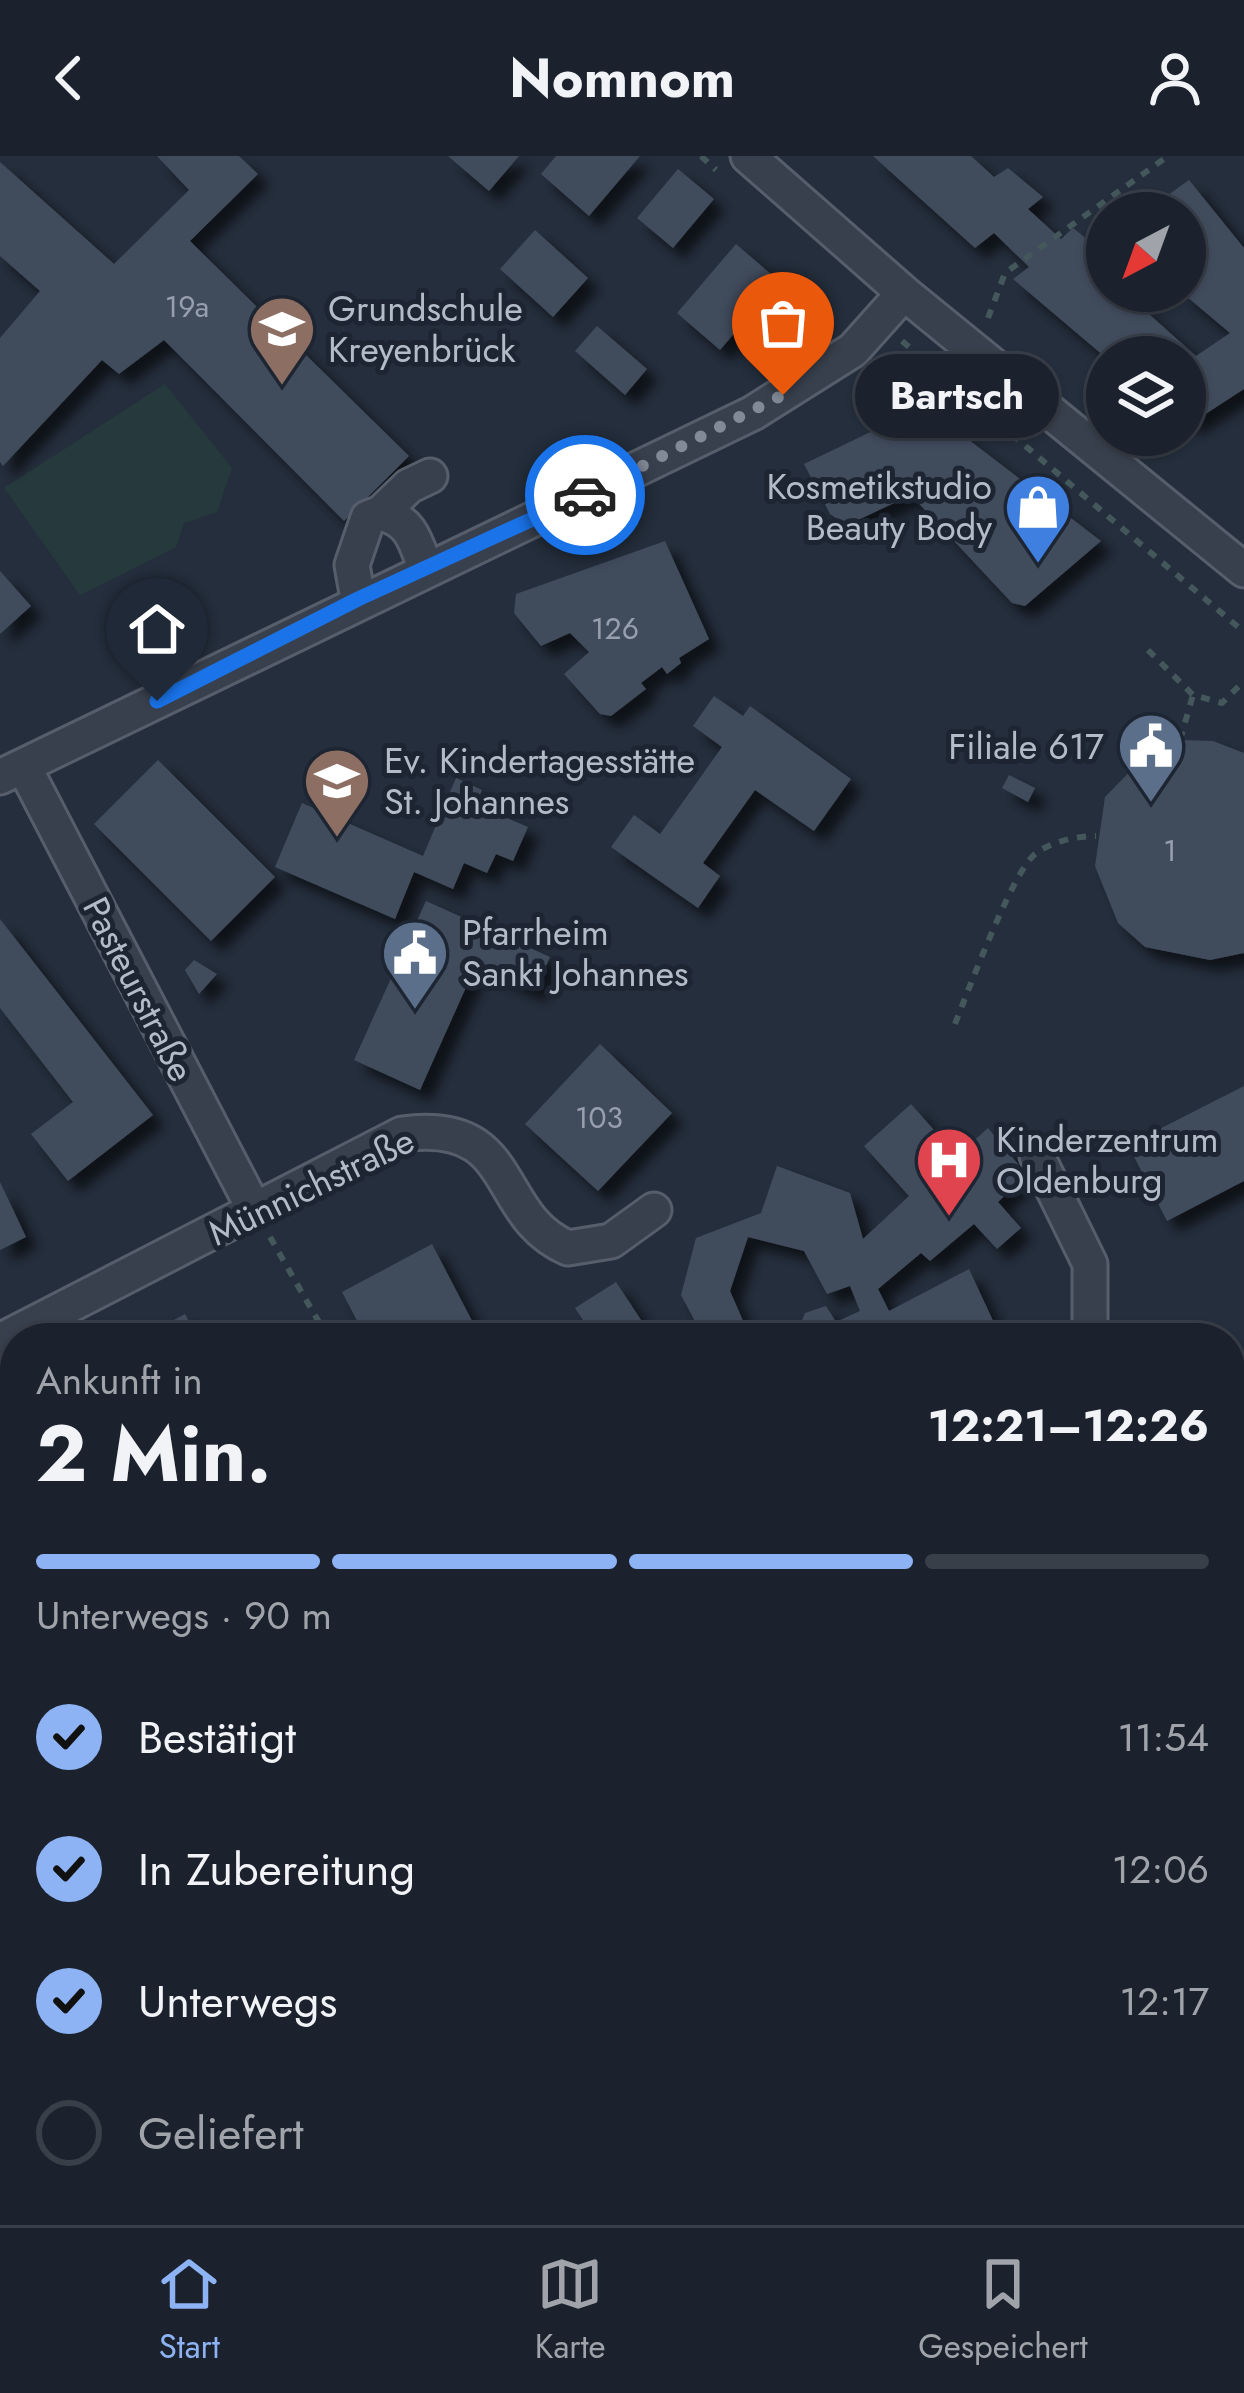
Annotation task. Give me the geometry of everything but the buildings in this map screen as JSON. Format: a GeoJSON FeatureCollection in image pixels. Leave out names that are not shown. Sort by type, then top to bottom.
{"type":"FeatureCollection","features":[{"type":"Feature","properties":{"kind":"street"},"geometry":{"type":"LineString","coordinates":[[740,171],[904,293],[1244,569]]}},
{"type":"Feature","properties":{"kind":"street"},"geometry":{"type":"LineString","coordinates":[[12,772],[358,599],[753,413],[853,350],[904,293]]}},
{"type":"Feature","properties":{"kind":"street"},"geometry":{"type":"LineString","coordinates":[[358,599],[355,548],[368,518],[430,476]]}},
{"type":"Feature","properties":{"kind":"street"},"geometry":{"type":"LineString","coordinates":[[381,512],[400,518],[412,531],[425,567]]}},
{"type":"Feature","properties":{"kind":"street","name":"Pasteurstraße"},"geometry":{"type":"LineString","coordinates":[[12,772],[255,1211]]}},
{"type":"Feature","properties":{"kind":"street","name":"Münnichstraße"},"geometry":{"type":"LineString","coordinates":[[35,1323],[402,1134],[436,1129],[495,1159],[534,1225],[568,1248],[610,1241],[654,1210]]}},
{"type":"Feature","properties":{"kind":"street"},"geometry":{"type":"LineString","coordinates":[[1036,1156],[1090,1264],[1090,1323]]}},
{"type":"Feature","properties":{"kind":"path"},"geometry":{"type":"LineString","coordinates":[[701,156],[740,171]]}},
{"type":"Feature","properties":{"kind":"path"},"geometry":{"type":"LineString","coordinates":[[942,380],[984,328],[1005,273],[1168,156]]}},
{"type":"Feature","properties":{"kind":"path"},"geometry":{"type":"LineString","coordinates":[[880,320],[942,380],[1244,632]]}},
{"type":"Feature","properties":{"kind":"path"},"geometry":{"type":"LineString","coordinates":[[1148,650],[1193,695],[1222,703],[1244,681]]}},
{"type":"Feature","properties":{"kind":"path"},"geometry":{"type":"LineString","coordinates":[[1180,740],[1193,695]]}},
{"type":"Feature","properties":{"kind":"path"},"geometry":{"type":"LineString","coordinates":[[955,1024],[990,936],[1033,855],[1076,836],[1096,836]]}},
{"type":"Feature","properties":{"kind":"path"},"geometry":{"type":"LineString","coordinates":[[255,1211],[319,1323]]}},
{"type":"Feature","properties":{"kind":"green space"},"geometry":{"type":"Polygon","coordinates":[[[165,384],[232,468],[217,512],[184,523],[176,547],[80,595],[4,488],[165,384]]]}},
{"type":"Feature","properties":{"kind":"way so far"},"geometry":{"type":"LineString","coordinates":[[585,495],[783,395]]}},
{"type":"Feature","properties":{"kind":"place","name":"Grundschule Kreyenbrück"},"geometry":{"type":"Point","coordinates":[282,388]}},
{"type":"Feature","properties":{"kind":"place","name":"Bartsch"},"geometry":{"type":"Point","coordinates":[783,395]}},
{"type":"Feature","properties":{"kind":"place","name":"Kosmetikstudio Beauty Body"},"geometry":{"type":"Point","coordinates":[1038,566]}},
{"type":"Feature","properties":{"kind":"place","name":"Filiale 617"},"geometry":{"type":"Point","coordinates":[1151,805]}},
{"type":"Feature","properties":{"kind":"place","name":"Ev. Kindertagesstätte St. Johannes"},"geometry":{"type":"Point","coordinates":[337,840]}},
{"type":"Feature","properties":{"kind":"place","name":"Pfarrheim Sankt Johannes"},"geometry":{"type":"Point","coordinates":[415,1012]}},
{"type":"Feature","properties":{"kind":"place","name":"Kinderzentrum Oldenburg"},"geometry":{"type":"Point","coordinates":[949,1219]}},
{"type":"Feature","properties":{"kind":"route"},"geometry":{"type":"LineString","coordinates":[[157,701],[358,599],[585,495]]}}]}
